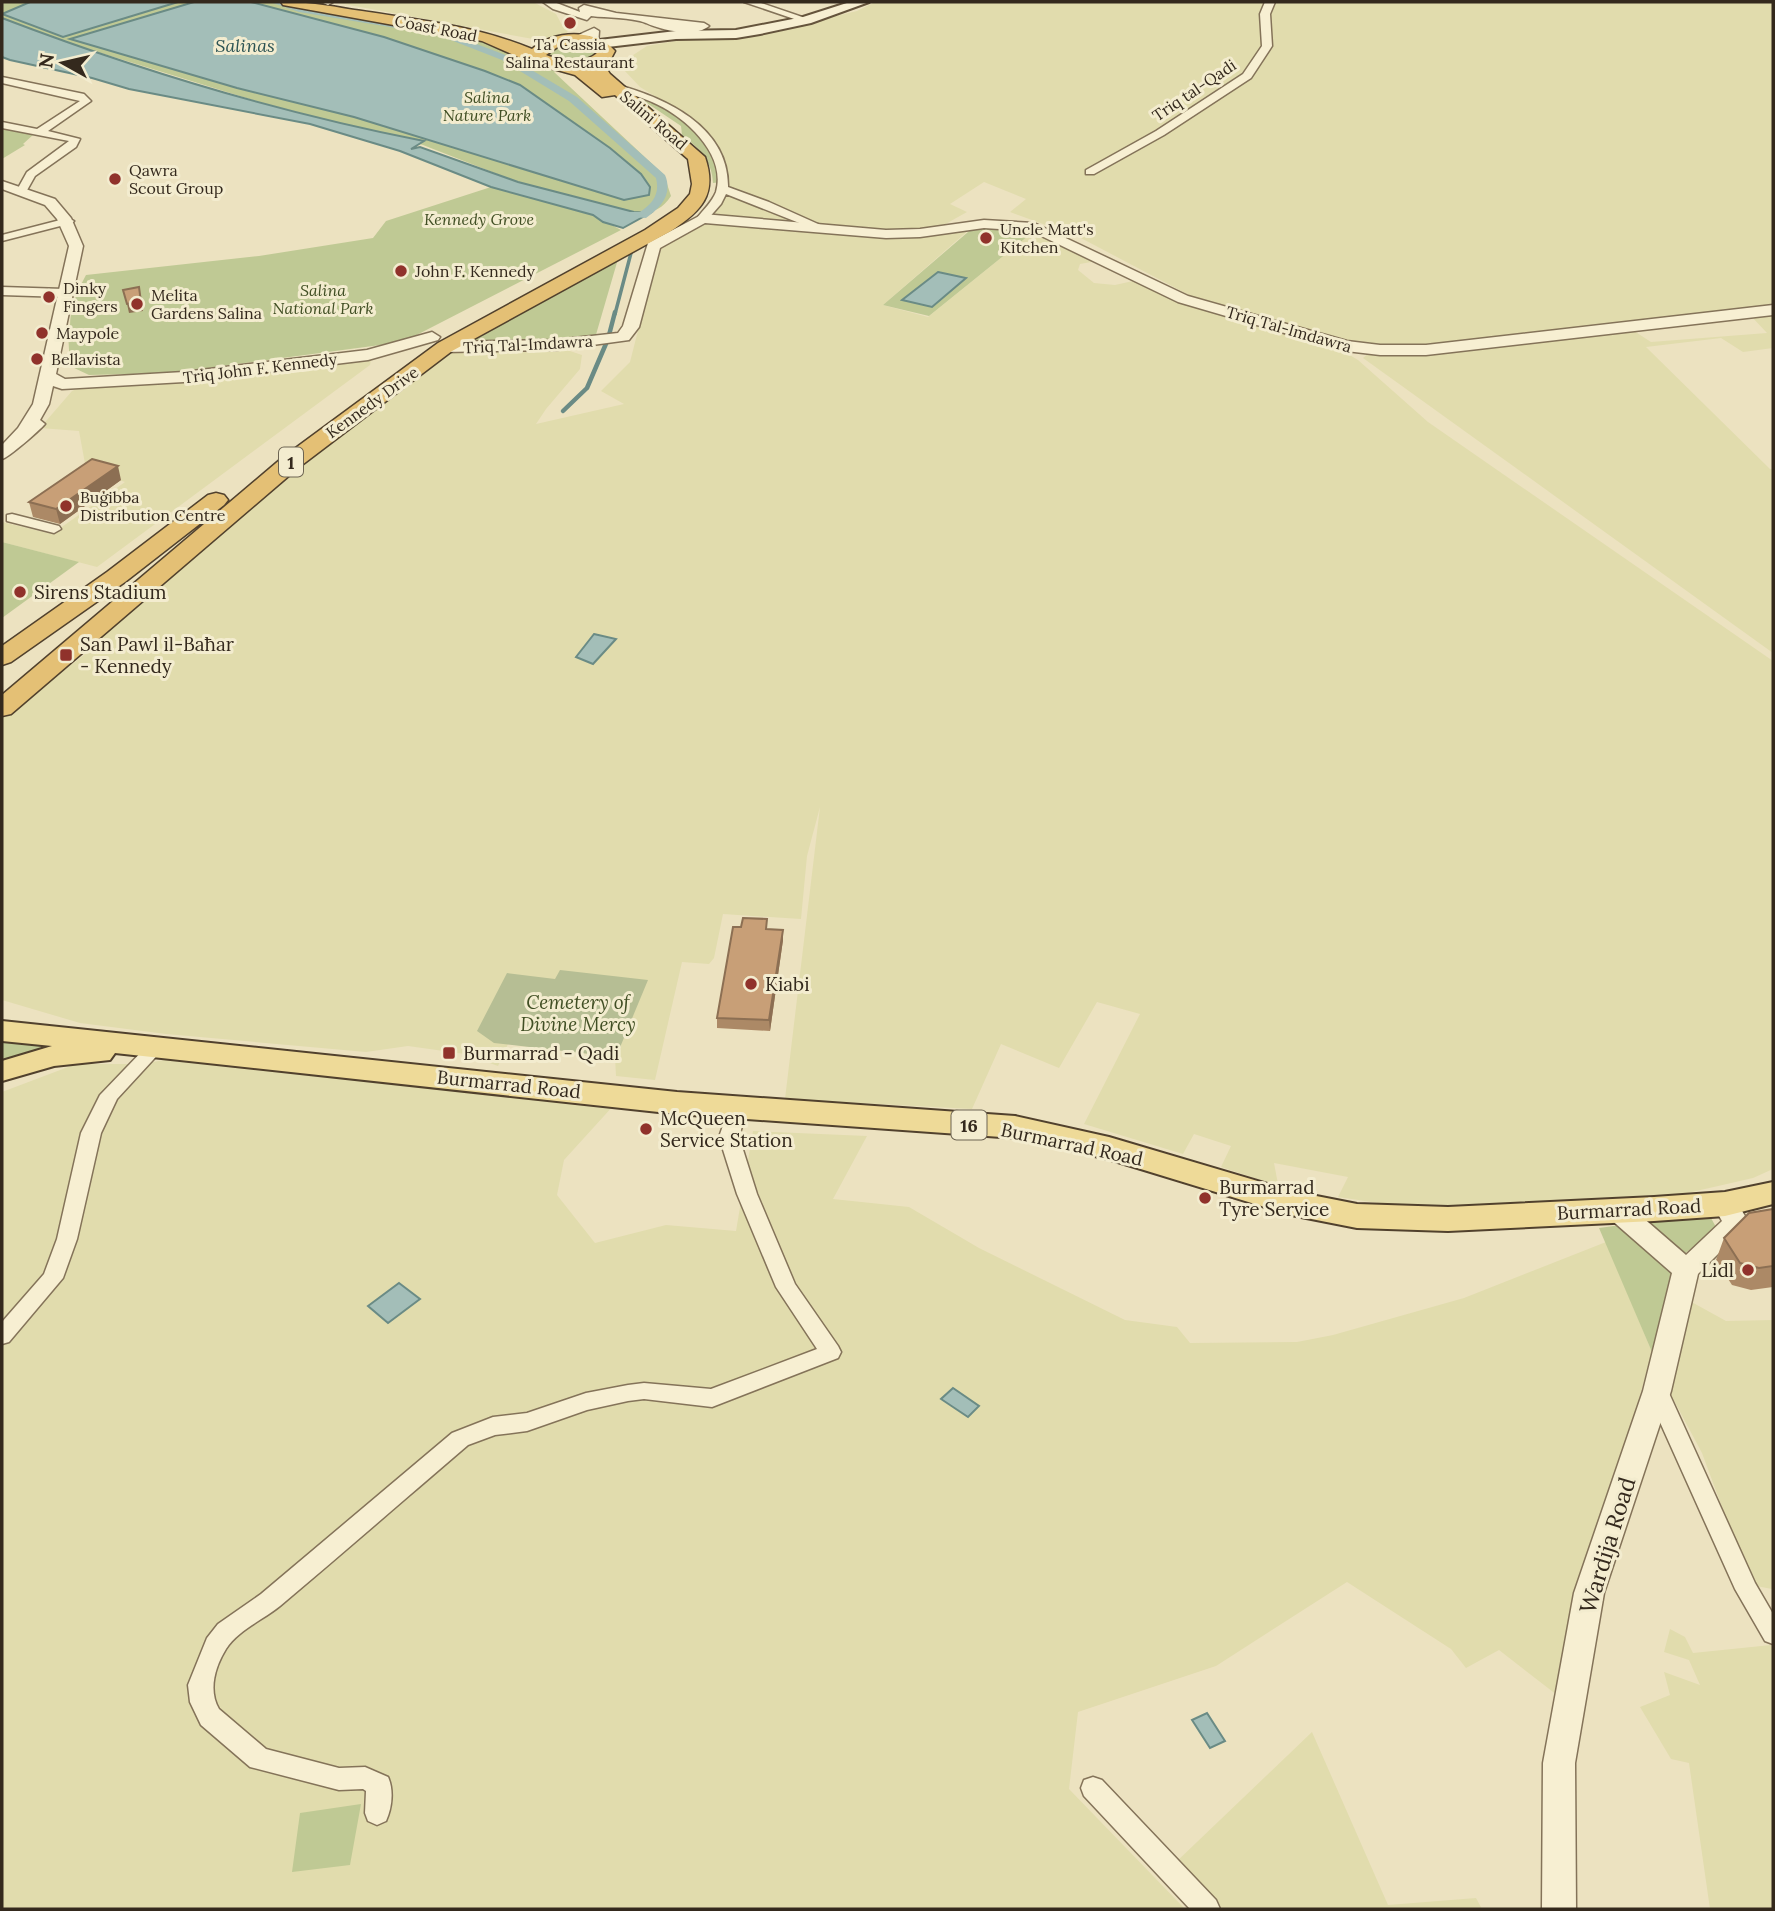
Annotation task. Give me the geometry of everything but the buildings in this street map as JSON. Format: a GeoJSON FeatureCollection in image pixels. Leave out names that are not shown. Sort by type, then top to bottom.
{"type":"FeatureCollection","features":[{"type":"Feature","properties":{"kind":"highway","name":"Coast Road"},"geometry":{"type":"LineString","coordinates":[[289,2],[486,38],[524,50],[538,59]]}},
{"type":"Feature","properties":{"kind":"highway","name":"Coast Road"},"geometry":{"type":"LineString","coordinates":[[301,2],[424,21],[517,40],[567,41],[600,46]]}},
{"type":"Feature","properties":{"kind":"highway"},"geometry":{"type":"LineString","coordinates":[[538,59],[538,50],[567,41]]}},
{"type":"Feature","properties":{"kind":"highway","name":"1"},"geometry":{"type":"LineString","coordinates":[[538,59],[565,66],[588,65],[600,46]]}},
{"type":"Feature","properties":{"kind":"highway","name":"Salini Road"},"geometry":{"type":"LineString","coordinates":[[600,46],[598,68],[614,87],[696,157],[704,175],[701,191],[694,203],[669,217]]}},
{"type":"Feature","properties":{"kind":"highway","name":"Salini Road"},"geometry":{"type":"LineString","coordinates":[[565,66],[585,74],[683,159],[688,182],[669,217]]}},
{"type":"Feature","properties":{"kind":"highway","name":"Kennedy Drive"},"geometry":{"type":"LineString","coordinates":[[2,657],[116,577],[391,365],[439,342],[669,217]]}},
{"type":"Feature","properties":{"kind":"highway","name":"Kennedy Drive"},"geometry":{"type":"LineString","coordinates":[[3,707],[107,616],[439,342]]}},
{"type":"Feature","properties":{"kind":"main road"},"geometry":{"type":"LineString","coordinates":[[600,46],[676,34],[736,34],[806,20],[862,2]]}},
{"type":"Feature","properties":{"kind":"main road","name":"Burmarrad Road"},"geometry":{"type":"LineString","coordinates":[[2,1031],[61,1035],[155,1048],[738,1108],[1015,1128],[1109,1148],[1291,1203],[1357,1216],[1448,1219],[1618,1210],[1725,1204],[1773,1193]]}},
{"type":"Feature","properties":{"kind":"main road","name":"Burmarrad Road"},"geometry":{"type":"LineString","coordinates":[[2,1070],[54,1056],[155,1048]]}},
{"type":"Feature","properties":{"kind":"street"},"geometry":{"type":"LineString","coordinates":[[548,2],[556,7],[649,21],[654,26],[698,29],[704,26],[583,10]]}},
{"type":"Feature","properties":{"kind":"street"},"geometry":{"type":"LineString","coordinates":[[749,2],[806,20]]}},
{"type":"Feature","properties":{"kind":"street","name":"Triq tal-Qadi"},"geometry":{"type":"LineString","coordinates":[[1090,172],[1160,133],[1247,76],[1268,46],[1265,14],[1270,2]]}},
{"type":"Feature","properties":{"kind":"street"},"geometry":{"type":"LineString","coordinates":[[583,10],[596,28],[600,46]]}},
{"type":"Feature","properties":{"kind":"street"},"geometry":{"type":"LineString","coordinates":[[2,80],[80,96],[86,101],[41,131]]}},
{"type":"Feature","properties":{"kind":"street"},"geometry":{"type":"LineString","coordinates":[[614,87],[655,99],[692,125],[713,150],[724,177],[722,189]]}},
{"type":"Feature","properties":{"kind":"street"},"geometry":{"type":"LineString","coordinates":[[2,125],[75,139],[72,145],[31,174],[22,190]]}},
{"type":"Feature","properties":{"kind":"street"},"geometry":{"type":"LineString","coordinates":[[2,185],[53,203],[68,221],[76,246],[58,330],[57,379],[53,408],[2,454]]}},
{"type":"Feature","properties":{"kind":"street","name":"Triq Tal-Imdawra"},"geometry":{"type":"LineString","coordinates":[[439,342],[556,345],[623,337],[629,333],[631,327],[653,246],[703,218],[716,202],[722,189],[821,228]]}},
{"type":"Feature","properties":{"kind":"street","name":"Triq Tal-Imdawra"},"geometry":{"type":"LineString","coordinates":[[703,218],[887,234],[920,233],[984,224],[1034,228],[1183,299],[1346,346],[1367,349],[1414,350],[1479,345],[1773,310]]}},
{"type":"Feature","properties":{"kind":"street"},"geometry":{"type":"LineString","coordinates":[[2,238],[68,221]]}},
{"type":"Feature","properties":{"kind":"street"},"geometry":{"type":"LineString","coordinates":[[2,292],[64,293]]}},
{"type":"Feature","properties":{"kind":"street","name":"Triq John F. Kennedy"},"geometry":{"type":"LineString","coordinates":[[57,379],[151,380],[368,355],[439,342]]}},
{"type":"Feature","properties":{"kind":"street"},"geometry":{"type":"LineString","coordinates":[[368,355],[379,356],[391,365]]}},
{"type":"Feature","properties":{"kind":"street"},"geometry":{"type":"LineString","coordinates":[[25,431],[57,379]]}},
{"type":"Feature","properties":{"kind":"street"},"geometry":{"type":"LineString","coordinates":[[12,518],[54,529]]}},
{"type":"Feature","properties":{"kind":"street"},"geometry":{"type":"LineString","coordinates":[[2,1336],[53,1278],[67,1239],[91,1133],[109,1095],[155,1048]]}},
{"type":"Feature","properties":{"kind":"street"},"geometry":{"type":"LineString","coordinates":[[377,1813],[379,1785],[373,1780],[339,1779],[259,1759],[210,1717],[202,1702],[200,1685],[215,1644],[226,1630],[269,1601],[460,1439],[477,1430],[527,1422],[586,1402],[644,1391],[712,1398],[831,1352],[786,1287],[747,1194],[729,1137],[738,1108]]}},
{"type":"Feature","properties":{"kind":"street"},"geometry":{"type":"LineString","coordinates":[[1618,1210],[1686,1270],[1736,1223],[1725,1204]]}},
{"type":"Feature","properties":{"kind":"street","name":"Wardija Road"},"geometry":{"type":"LineString","coordinates":[[1559,1909],[1559,1763],[1589,1592],[1657,1391],[1686,1270]]}},
{"type":"Feature","properties":{"kind":"street"},"geometry":{"type":"LineString","coordinates":[[1657,1391],[1746,1589],[1773,1634]]}},
{"type":"Feature","properties":{"kind":"street"},"geometry":{"type":"LineString","coordinates":[[1093,1788],[1207,1909]]}},
{"type":"Feature","properties":{"kind":"green space","name":"Salinas"},"geometry":{"type":"Polygon","coordinates":[[[2,2],[285,2],[463,35],[494,45],[536,66],[557,70],[554,72],[664,175],[671,196],[658,209],[639,213],[518,182],[423,145],[259,102],[62,41],[2,18],[2,2]]]}},
{"type":"Feature","properties":{"kind":"green space"},"geometry":{"type":"Polygon","coordinates":[[[333,2],[533,2],[556,14],[563,27],[569,26],[566,37],[533,39],[333,2]]]}},
{"type":"Feature","properties":{"kind":"green space"},"geometry":{"type":"Polygon","coordinates":[[[875,2],[1773,2],[1773,308],[1671,317],[1444,347],[1373,347],[1206,304],[1079,237],[1010,212],[1026,199],[984,182],[950,204],[967,212],[942,226],[889,232],[710,215],[724,195],[728,177],[725,165],[679,111],[640,87],[624,70],[627,59],[647,46],[693,38],[739,39],[857,11],[875,2]]]}},
{"type":"Feature","properties":{"kind":"green space"},"geometry":{"type":"Polygon","coordinates":[[[580,43],[599,50],[597,56],[576,63],[546,58],[545,52],[563,44],[580,43]]]}},
{"type":"Feature","properties":{"kind":"green space"},"geometry":{"type":"Polygon","coordinates":[[[638,97],[665,108],[691,129],[712,155],[721,182],[713,183],[707,161],[682,135],[681,126],[638,97]]]}},
{"type":"Feature","properties":{"kind":"green space"},"geometry":{"type":"Polygon","coordinates":[[[2,129],[34,134],[23,144],[25,145],[2,159],[2,129]]]}},
{"type":"Feature","properties":{"kind":"green space","name":"Kennedy Grove"},"geometry":{"type":"Polygon","coordinates":[[[491,187],[593,215],[621,230],[403,342],[170,373],[89,375],[70,366],[68,333],[73,329],[70,327],[71,313],[86,275],[259,256],[373,238],[386,221],[491,187]]]}},
{"type":"Feature","properties":{"kind":"green space"},"geometry":{"type":"Polygon","coordinates":[[[721,221],[903,238],[970,229],[883,305],[928,317],[1033,232],[1097,261],[1080,264],[1078,270],[1094,283],[1115,285],[1133,281],[1181,301],[1331,344],[1358,360],[1428,422],[1773,661],[1773,1169],[1753,1178],[1657,1200],[1501,1206],[1385,1204],[1338,1197],[1348,1177],[1274,1163],[1278,1184],[1263,1181],[1221,1167],[1231,1146],[1194,1134],[1183,1154],[1084,1124],[1140,1014],[1097,1002],[1059,1068],[1001,1044],[972,1109],[785,1099],[820,807],[807,856],[801,919],[723,914],[714,958],[709,964],[682,962],[655,1080],[616,1076],[615,1057],[508,1044],[498,1066],[465,1054],[408,1046],[366,1052],[166,1034],[80,1023],[2,1000],[2,718],[84,655],[106,626],[270,490],[455,350],[558,347],[582,355],[580,369],[536,424],[624,404],[601,391],[630,362],[659,248],[699,223],[721,221]]]}},
{"type":"Feature","properties":{"kind":"green space"},"geometry":{"type":"Polygon","coordinates":[[[975,226],[1023,227],[1033,232],[929,316],[883,305],[975,226]]]}},
{"type":"Feature","properties":{"kind":"green space"},"geometry":{"type":"Polygon","coordinates":[[[618,259],[595,338],[554,344],[470,342],[618,259]]]}},
{"type":"Feature","properties":{"kind":"green space"},"geometry":{"type":"Polygon","coordinates":[[[1773,313],[1773,348],[1743,352],[1721,338],[1646,347],[1773,469],[1773,653],[1363,358],[1370,352],[1447,353],[1631,329],[1651,342],[1767,333],[1751,316],[1773,313]]]}},
{"type":"Feature","properties":{"kind":"green space"},"geometry":{"type":"Polygon","coordinates":[[[371,360],[370,365],[97,567],[2,542],[2,522],[52,534],[125,482],[86,469],[79,431],[40,428],[72,391],[88,384],[182,382],[371,360]]]}},
{"type":"Feature","properties":{"kind":"green space","name":"Sirens Stadium"},"geometry":{"type":"Polygon","coordinates":[[[2,542],[79,562],[2,618],[2,542]]]}},
{"type":"Feature","properties":{"kind":"green space","name":"Cemetery of Divine Mercy"},"geometry":{"type":"Polygon","coordinates":[[[560,970],[648,980],[616,1057],[494,1043],[477,1031],[507,973],[555,979],[560,970]]]}},
{"type":"Feature","properties":{"kind":"green space"},"geometry":{"type":"Polygon","coordinates":[[[2,1039],[50,1042],[49,1050],[2,1062],[2,1039]]]}},
{"type":"Feature","properties":{"kind":"green space"},"geometry":{"type":"Polygon","coordinates":[[[177,1058],[614,1105],[564,1160],[557,1195],[595,1243],[666,1225],[736,1231],[753,1131],[867,1136],[833,1199],[909,1207],[979,1248],[1125,1320],[1177,1327],[1190,1343],[1297,1342],[1333,1335],[1464,1298],[1606,1242],[1652,1352],[1557,1695],[1499,1650],[1466,1668],[1451,1649],[1347,1582],[1216,1666],[1078,1712],[1069,1789],[1185,1909],[2,1909],[2,1092],[76,1064],[141,1064],[177,1058]]]}},
{"type":"Feature","properties":{"kind":"green space"},"geometry":{"type":"Polygon","coordinates":[[[1711,1218],[1717,1229],[1680,1257],[1644,1222],[1711,1218]]]}},
{"type":"Feature","properties":{"kind":"green space"},"geometry":{"type":"Polygon","coordinates":[[[1621,1225],[1672,1273],[1657,1352],[1652,1352],[1599,1228],[1621,1225]]]}},
{"type":"Feature","properties":{"kind":"green space"},"geometry":{"type":"Polygon","coordinates":[[[1688,1300],[1726,1321],[1773,1320],[1773,1592],[1772,1589],[1751,1585],[1702,1453],[1671,1395],[1667,1376],[1688,1300]]]}},
{"type":"Feature","properties":{"kind":"green space"},"geometry":{"type":"Polygon","coordinates":[[[1670,1629],[1685,1637],[1693,1653],[1771,1645],[1773,1649],[1773,1909],[1710,1909],[1689,1763],[1671,1759],[1640,1707],[1670,1695],[1664,1672],[1700,1685],[1689,1660],[1664,1652],[1670,1629]]]}},
{"type":"Feature","properties":{"kind":"green space"},"geometry":{"type":"Polygon","coordinates":[[[1312,1732],[1388,1905],[1476,1898],[1482,1909],[1215,1909],[1174,1864],[1312,1732]]]}},
{"type":"Feature","properties":{"kind":"green space"},"geometry":{"type":"Polygon","coordinates":[[[361,1804],[350,1865],[292,1872],[300,1813],[361,1804]]]}},
{"type":"Feature","properties":{"kind":"water","name":"Salinas"},"geometry":{"type":"Polygon","coordinates":[[[30,2],[178,2],[63,37],[2,14],[30,2]]]}},
{"type":"Feature","properties":{"kind":"water","name":"Salinas"},"geometry":{"type":"Polygon","coordinates":[[[194,2],[251,2],[384,37],[520,85],[610,148],[641,174],[650,187],[649,195],[624,200],[354,117],[237,88],[70,39],[194,2]]]}},
{"type":"Feature","properties":{"kind":"water"},"geometry":{"type":"Polygon","coordinates":[[[2,18],[105,55],[210,88],[317,117],[424,141],[411,149],[420,147],[518,182],[634,212],[650,213],[623,228],[603,222],[593,215],[491,187],[400,151],[310,124],[129,89],[10,60],[2,57],[2,18]]]}},
{"type":"Feature","properties":{"kind":"water"},"geometry":{"type":"Polygon","coordinates":[[[938,272],[966,278],[932,307],[902,300],[938,272]]]}},
{"type":"Feature","properties":{"kind":"water"},"geometry":{"type":"Polygon","coordinates":[[[594,634],[616,639],[593,664],[576,657],[594,634]]]}},
{"type":"Feature","properties":{"kind":"water"},"geometry":{"type":"Polygon","coordinates":[[[399,1283],[420,1299],[388,1323],[368,1306],[399,1283]]]}},
{"type":"Feature","properties":{"kind":"water"},"geometry":{"type":"Polygon","coordinates":[[[953,1388],[979,1406],[968,1417],[941,1399],[953,1388]]]}},
{"type":"Feature","properties":{"kind":"water"},"geometry":{"type":"Polygon","coordinates":[[[1207,1713],[1225,1741],[1210,1748],[1192,1720],[1207,1713]]]}},
{"type":"Feature","properties":{"kind":"waterway"},"geometry":{"type":"LineString","coordinates":[[275,2],[299,9],[440,33],[505,58],[573,99],[661,177],[662,195],[652,209],[642,216],[625,214]]}},
{"type":"Feature","properties":{"kind":"waterway"},"geometry":{"type":"LineString","coordinates":[[615,314],[631,253]]}},
{"type":"Feature","properties":{"kind":"waterway"},"geometry":{"type":"LineString","coordinates":[[563,411],[587,388],[608,339],[615,312]]}},
{"type":"Feature","properties":{"kind":"place","name":"Ta' Cassia Salina Restaurant"},"geometry":{"type":"Point","coordinates":[570,23]}},
{"type":"Feature","properties":{"kind":"place","name":"Qawra Scout Group"},"geometry":{"type":"Point","coordinates":[115,179]}},
{"type":"Feature","properties":{"kind":"place","name":"Uncle Matt's Kitchen"},"geometry":{"type":"Point","coordinates":[986,238]}},
{"type":"Feature","properties":{"kind":"place","name":"John F. Kennedy"},"geometry":{"type":"Point","coordinates":[401,271]}},
{"type":"Feature","properties":{"kind":"place","name":"Dinky Fingers"},"geometry":{"type":"Point","coordinates":[49,297]}},
{"type":"Feature","properties":{"kind":"place","name":"Melita Gardens Salina"},"geometry":{"type":"Point","coordinates":[137,304]}},
{"type":"Feature","properties":{"kind":"place","name":"Maypole"},"geometry":{"type":"Point","coordinates":[42,333]}},
{"type":"Feature","properties":{"kind":"place","name":"Bellavista"},"geometry":{"type":"Point","coordinates":[37,359]}},
{"type":"Feature","properties":{"kind":"place","name":"Buġibba Distribution Centre"},"geometry":{"type":"Point","coordinates":[66,506]}},
{"type":"Feature","properties":{"kind":"place","name":"Sirens Stadium"},"geometry":{"type":"Point","coordinates":[20,592]}},
{"type":"Feature","properties":{"kind":"place","name":"San Pawl il-Baħar - Kennedy"},"geometry":{"type":"Point","coordinates":[66,655]}},
{"type":"Feature","properties":{"kind":"place","name":"Kiabi"},"geometry":{"type":"Point","coordinates":[751,984]}},
{"type":"Feature","properties":{"kind":"place","name":"Burmarrad - Qadi"},"geometry":{"type":"Point","coordinates":[449,1053]}},
{"type":"Feature","properties":{"kind":"place","name":"McQueen Service Station"},"geometry":{"type":"Point","coordinates":[646,1129]}},
{"type":"Feature","properties":{"kind":"place","name":"Burmarrad Tyre Service"},"geometry":{"type":"Point","coordinates":[1205,1198]}},
{"type":"Feature","properties":{"kind":"place","name":"Lidl"},"geometry":{"type":"Point","coordinates":[1748,1270]}},
{"type":"Feature","properties":{"kind":"park label","name":"Salina Nature Park"},"geometry":{"type":"Point","coordinates":[487,106]}},
{"type":"Feature","properties":{"kind":"park label","name":"Salina National Park"},"geometry":{"type":"Point","coordinates":[323,299]}}]}
